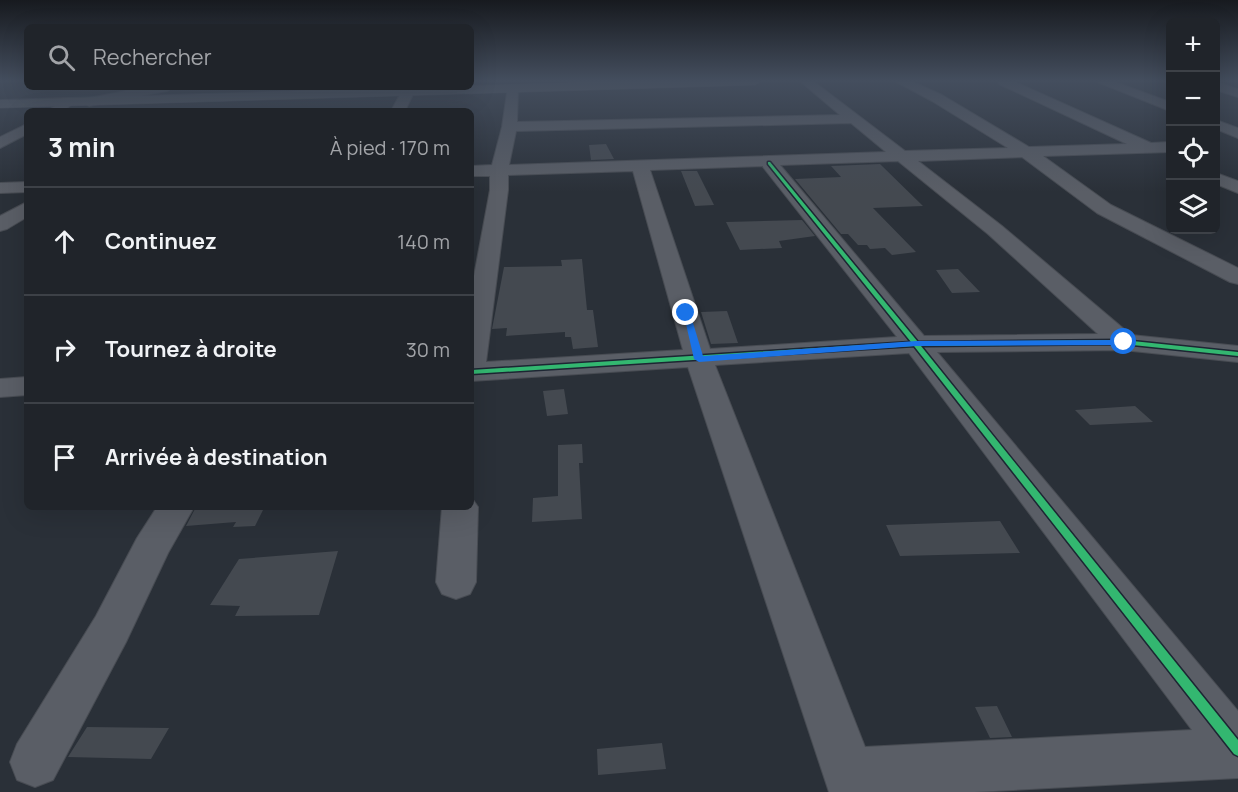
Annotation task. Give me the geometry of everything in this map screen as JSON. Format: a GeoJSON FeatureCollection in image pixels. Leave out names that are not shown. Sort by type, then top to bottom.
{"type":"FeatureCollection","features":[{"type":"Feature","properties":{"kind":"street"},"geometry":{"type":"LineString","coordinates":[[474,351],[510,118]]}},
{"type":"Feature","properties":{"kind":"street"},"geometry":{"type":"LineString","coordinates":[[970,118],[1026,152],[1104,209],[1238,277]]}},
{"type":"Feature","properties":{"kind":"street"},"geometry":{"type":"LineString","coordinates":[[1084,118],[1166,155]]}},
{"type":"Feature","properties":{"kind":"street"},"geometry":{"type":"LineString","coordinates":[[509,127],[853,119],[995,230],[1124,342]]}},
{"type":"Feature","properties":{"kind":"street"},"geometry":{"type":"LineString","coordinates":[[1220,126],[1238,133]]}},
{"type":"Feature","properties":{"kind":"street"},"geometry":{"type":"LineString","coordinates":[[0,143],[24,131]]}},
{"type":"Feature","properties":{"kind":"street"},"geometry":{"type":"LineString","coordinates":[[474,171],[769,163],[1166,147]]}},
{"type":"Feature","properties":{"kind":"street"},"geometry":{"type":"LineString","coordinates":[[769,163],[916,344],[1238,752]]}},
{"type":"Feature","properties":{"kind":"street"},"geometry":{"type":"LineString","coordinates":[[640,166],[699,359],[852,782],[1238,752]]}},
{"type":"Feature","properties":{"kind":"street"},"geometry":{"type":"LineString","coordinates":[[1220,180],[1238,188]]}},
{"type":"Feature","properties":{"kind":"street"},"geometry":{"type":"LineString","coordinates":[[0,188],[24,186]]}},
{"type":"Feature","properties":{"kind":"street"},"geometry":{"type":"LineString","coordinates":[[0,203],[24,202]]}},
{"type":"Feature","properties":{"kind":"street"},"geometry":{"type":"LineString","coordinates":[[0,225],[24,210]]}},
{"type":"Feature","properties":{"kind":"street"},"geometry":{"type":"LineString","coordinates":[[474,370],[699,359],[916,344],[1124,342],[1238,354]]}},
{"type":"Feature","properties":{"kind":"street"},"geometry":{"type":"LineString","coordinates":[[0,388],[24,387]]}},
{"type":"Feature","properties":{"kind":"street"},"geometry":{"type":"LineString","coordinates":[[35,762],[174,510]]}},
{"type":"Feature","properties":{"kind":"street"},"geometry":{"type":"LineString","coordinates":[[456,582],[460,510]]}},
{"type":"Feature","properties":{"kind":"building"},"geometry":{"type":"Polygon","coordinates":[[[606,144],[614,159],[591,160],[589,145],[606,144]]]}},
{"type":"Feature","properties":{"kind":"building"},"geometry":{"type":"Polygon","coordinates":[[[880,164],[923,206],[873,208],[916,252],[892,255],[885,248],[870,249],[867,245],[858,245],[848,234],[841,234],[795,179],[841,177],[831,166],[880,164]]]}},
{"type":"Feature","properties":{"kind":"building"},"geometry":{"type":"Polygon","coordinates":[[[681,171],[697,171],[714,205],[695,206],[681,171]]]}},
{"type":"Feature","properties":{"kind":"building"},"geometry":{"type":"Polygon","coordinates":[[[802,220],[815,236],[779,241],[782,248],[740,250],[726,222],[802,220]]]}},
{"type":"Feature","properties":{"kind":"building"},"geometry":{"type":"Polygon","coordinates":[[[582,259],[587,310],[593,310],[598,347],[573,349],[571,337],[565,337],[565,332],[506,336],[507,328],[492,329],[504,267],[562,266],[561,260],[582,259]]]}},
{"type":"Feature","properties":{"kind":"building"},"geometry":{"type":"Polygon","coordinates":[[[958,269],[980,292],[952,293],[936,270],[958,269]]]}},
{"type":"Feature","properties":{"kind":"building"},"geometry":{"type":"Polygon","coordinates":[[[727,311],[738,343],[711,344],[701,312],[727,311]]]}},
{"type":"Feature","properties":{"kind":"building"},"geometry":{"type":"Polygon","coordinates":[[[564,389],[568,414],[547,416],[543,391],[564,389]]]}},
{"type":"Feature","properties":{"kind":"building"},"geometry":{"type":"Polygon","coordinates":[[[1135,406],[1153,422],[1090,425],[1075,410],[1135,406]]]}},
{"type":"Feature","properties":{"kind":"building"},"geometry":{"type":"Polygon","coordinates":[[[582,444],[583,463],[579,463],[582,519],[532,522],[533,498],[558,496],[558,445],[582,444]]]}},
{"type":"Feature","properties":{"kind":"building"},"geometry":{"type":"Polygon","coordinates":[[[194,510],[263,510],[255,526],[233,527],[236,522],[186,526],[194,510]]]}},
{"type":"Feature","properties":{"kind":"building"},"geometry":{"type":"Polygon","coordinates":[[[1000,521],[1020,553],[900,556],[886,525],[1000,521]]]}},
{"type":"Feature","properties":{"kind":"building"},"geometry":{"type":"Polygon","coordinates":[[[338,551],[319,615],[235,616],[240,606],[210,605],[239,559],[338,551]]]}},
{"type":"Feature","properties":{"kind":"building"},"geometry":{"type":"Polygon","coordinates":[[[997,706],[1012,737],[990,738],[975,707],[997,706]]]}},
{"type":"Feature","properties":{"kind":"building"},"geometry":{"type":"Polygon","coordinates":[[[87,727],[169,728],[151,759],[68,757],[87,727]]]}},
{"type":"Feature","properties":{"kind":"building"},"geometry":{"type":"Polygon","coordinates":[[[662,743],[666,769],[598,775],[597,749],[662,743]]]}},
{"type":"Feature","properties":{"kind":"cycle path"},"geometry":{"type":"LineString","coordinates":[[769,163],[916,344],[1238,750]]}},
{"type":"Feature","properties":{"kind":"cycle path"},"geometry":{"type":"LineString","coordinates":[[474,372],[916,344],[1123,342],[1238,354]]}},
{"type":"Feature","properties":{"kind":"route"},"geometry":{"type":"LineString","coordinates":[[686,313],[699,359],[916,344],[1124,342]]}}]}
